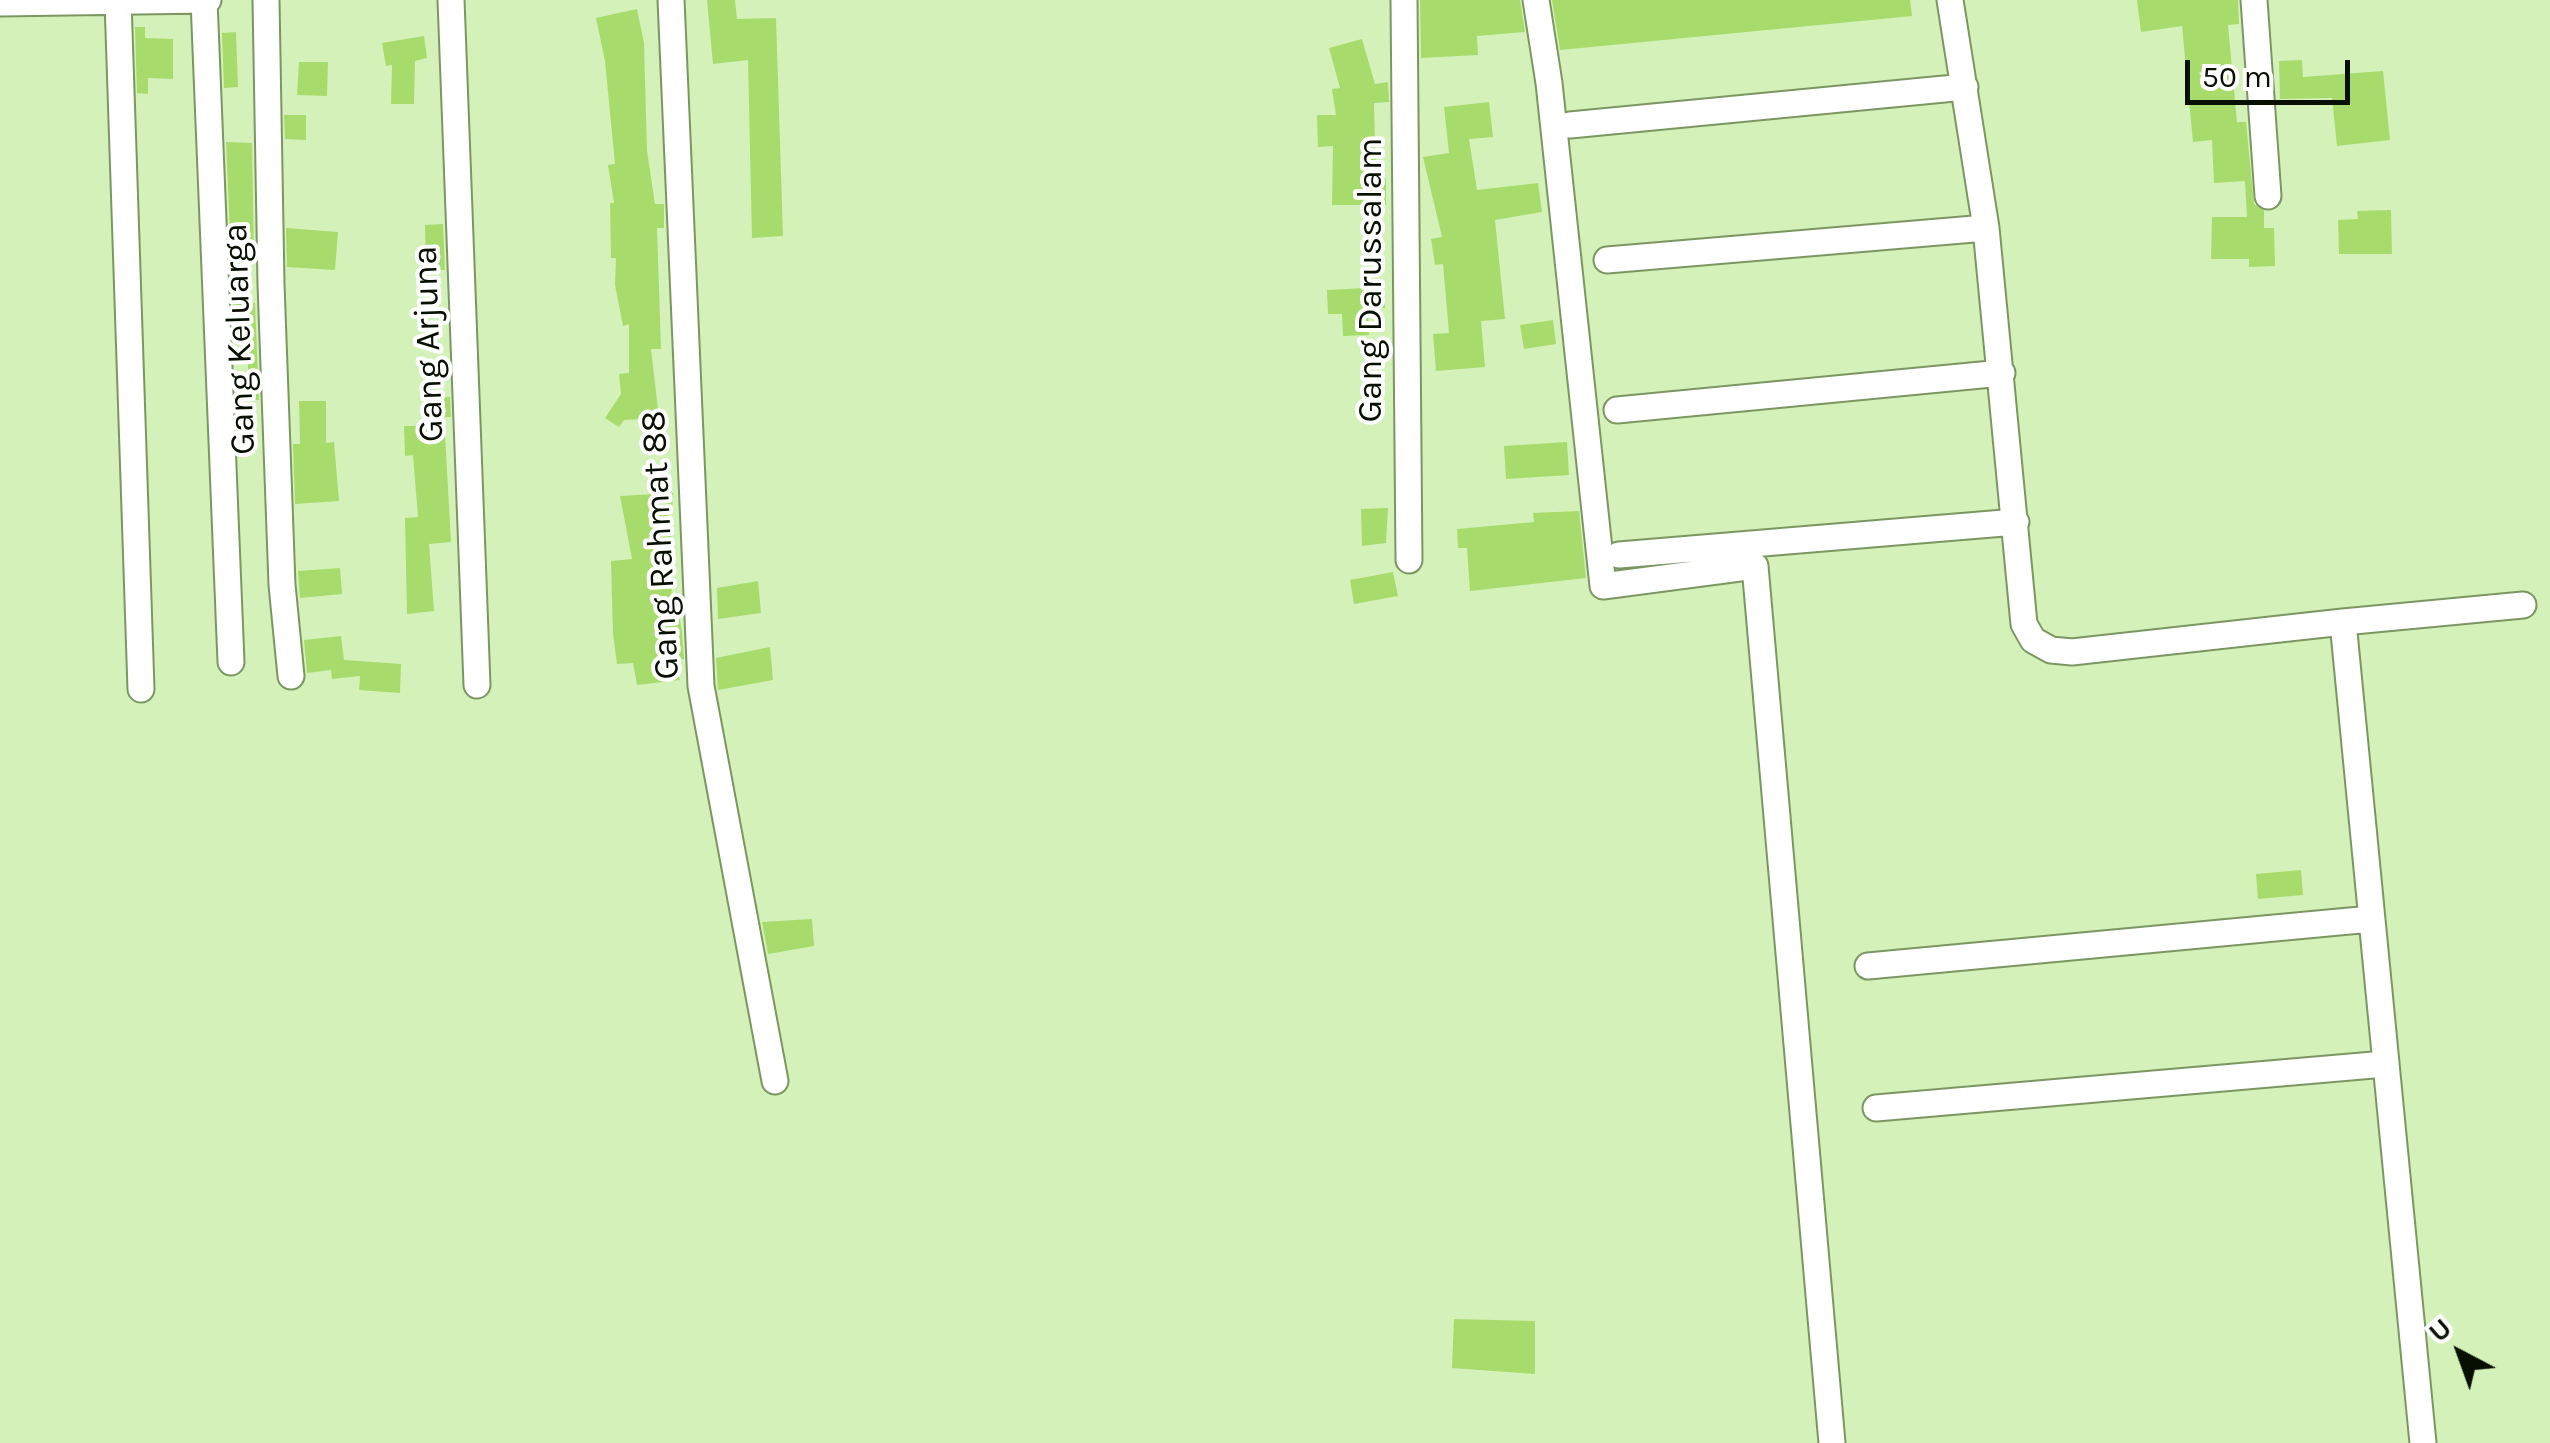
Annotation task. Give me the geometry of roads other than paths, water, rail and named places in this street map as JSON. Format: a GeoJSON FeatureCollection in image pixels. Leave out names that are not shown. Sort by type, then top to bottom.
{"type":"FeatureCollection","features":[{"type":"Feature","properties":{"kind":"street"},"geometry":{"type":"LineString","coordinates":[[0,2],[206,0],[231,662]]}},
{"type":"Feature","properties":{"kind":"street","name":"Gang Keluarga"},"geometry":{"type":"LineString","coordinates":[[266,0],[271,284],[282,585],[290,676]]}},
{"type":"Feature","properties":{"kind":"street","name":"Gang Arjuna"},"geometry":{"type":"LineString","coordinates":[[451,0],[477,686]]}},
{"type":"Feature","properties":{"kind":"street","name":"Gang Rahmat 88"},"geometry":{"type":"LineString","coordinates":[[671,0],[701,686],[775,1081]]}},
{"type":"Feature","properties":{"kind":"street","name":"Gang Darussalam"},"geometry":{"type":"LineString","coordinates":[[1404,0],[1409,560]]}},
{"type":"Feature","properties":{"kind":"street"},"geometry":{"type":"LineString","coordinates":[[1536,0],[1549,82],[1603,586],[1755,566],[1832,1443]]}},
{"type":"Feature","properties":{"kind":"street"},"geometry":{"type":"LineString","coordinates":[[1950,0],[1986,228],[2024,624],[2033,640],[2051,650],[2072,652],[2523,605]]}},
{"type":"Feature","properties":{"kind":"street"},"geometry":{"type":"LineString","coordinates":[[2254,0],[2268,196]]}},
{"type":"Feature","properties":{"kind":"street"},"geometry":{"type":"LineString","coordinates":[[118,1],[141,690]]}},
{"type":"Feature","properties":{"kind":"street"},"geometry":{"type":"LineString","coordinates":[[1570,125],[1965,88]]}},
{"type":"Feature","properties":{"kind":"street"},"geometry":{"type":"LineString","coordinates":[[1607,260],[1986,228]]}},
{"type":"Feature","properties":{"kind":"street"},"geometry":{"type":"LineString","coordinates":[[1617,410],[2002,373]]}},
{"type":"Feature","properties":{"kind":"street"},"geometry":{"type":"LineString","coordinates":[[1619,555],[2016,522]]}},
{"type":"Feature","properties":{"kind":"street"},"geometry":{"type":"LineString","coordinates":[[2343,622],[2424,1443]]}},
{"type":"Feature","properties":{"kind":"street"},"geometry":{"type":"LineString","coordinates":[[1868,966],[2371,919]]}},
{"type":"Feature","properties":{"kind":"street"},"geometry":{"type":"LineString","coordinates":[[1876,1108],[2385,1064]]}}]}
